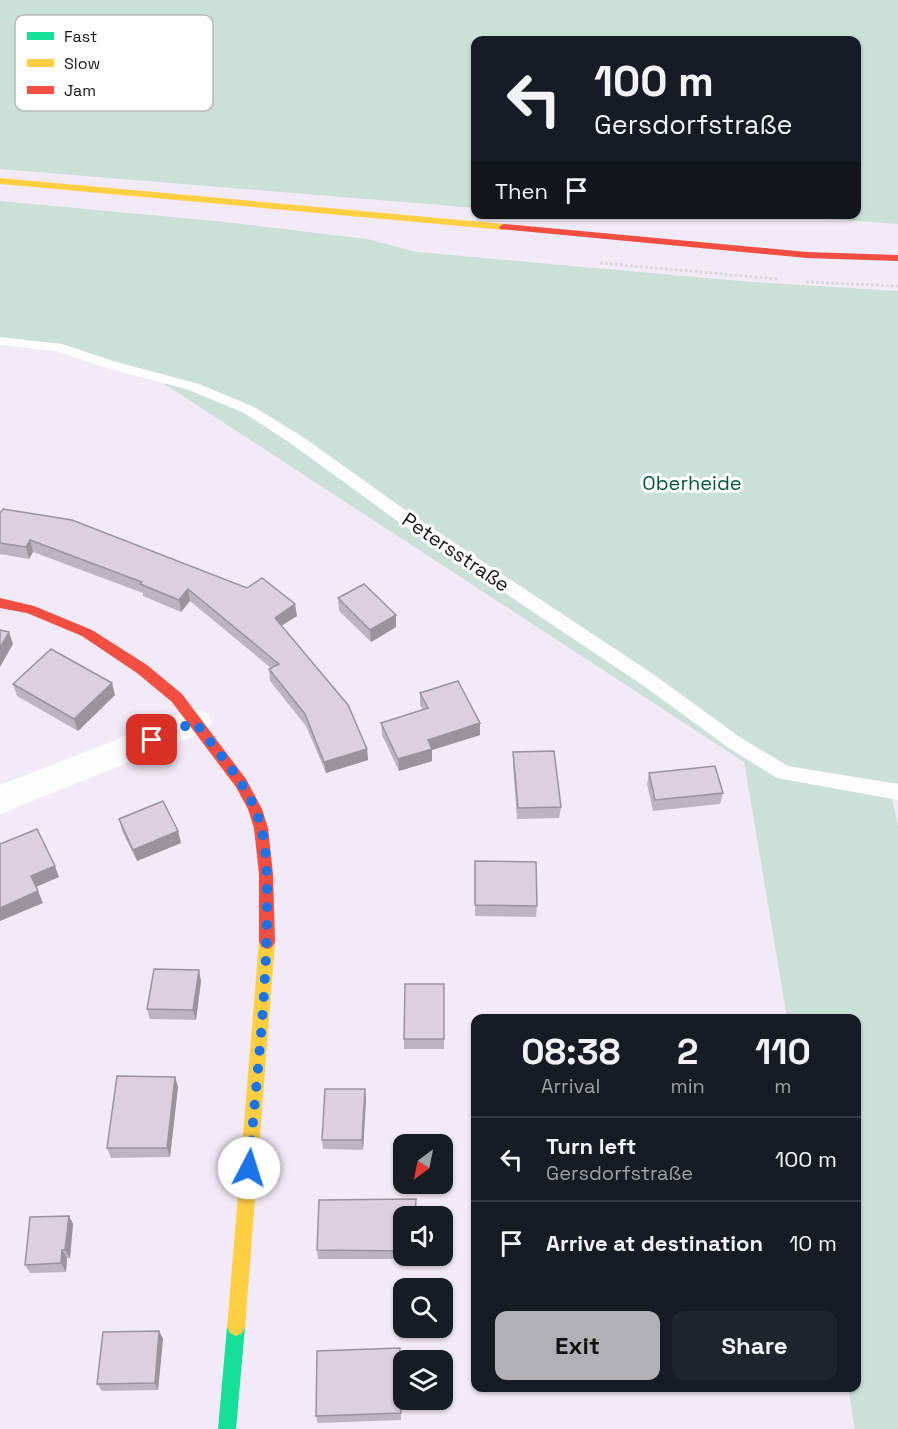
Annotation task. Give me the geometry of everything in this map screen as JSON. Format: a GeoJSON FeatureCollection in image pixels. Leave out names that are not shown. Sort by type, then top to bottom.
{"type":"FeatureCollection","features":[{"type":"Feature","properties":{"kind":"main road"},"geometry":{"type":"LineString","coordinates":[[0,181],[807,255],[898,258]]}},
{"type":"Feature","properties":{"kind":"main road"},"geometry":{"type":"LineString","coordinates":[[0,603],[28,609],[87,633],[142,669],[177,698],[241,783],[255,809],[261,828],[266,874],[267,954],[227,1429]]}},
{"type":"Feature","properties":{"kind":"street"},"geometry":{"type":"LineString","coordinates":[[0,800],[195,722]]}},
{"type":"Feature","properties":{"kind":"lane","name":"Petersstraße"},"geometry":{"type":"LineString","coordinates":[[0,341],[57,347],[108,364],[194,387],[249,410],[298,441],[402,516],[647,679],[735,743],[784,773],[898,792]]}},
{"type":"Feature","properties":{"kind":"green space"},"geometry":{"type":"Polygon","coordinates":[[[0,0],[898,0],[898,224],[826,219],[861,219],[861,36],[471,36],[471,208],[0,169],[0,0]]]}},
{"type":"Feature","properties":{"kind":"green space","name":"Oberheide"},"geometry":{"type":"Polygon","coordinates":[[[0,201],[215,221],[367,239],[417,252],[752,282],[898,291],[898,783],[889,783],[898,826],[898,1429],[855,1429],[849,1392],[861,1392],[861,1014],[786,1014],[744,762],[163,383],[60,344],[0,339],[0,201]]]}},
{"type":"Feature","properties":{"kind":"building"},"geometry":{"type":"Polygon","coordinates":[[[3,509],[72,520],[247,588],[262,578],[295,604],[275,618],[348,705],[367,749],[324,762],[305,714],[269,669],[279,664],[188,589],[179,600],[140,584],[142,582],[30,540],[26,547],[0,543],[0,513],[3,509]]]}},
{"type":"Feature","properties":{"kind":"building"},"geometry":{"type":"Polygon","coordinates":[[[364,584],[396,615],[370,630],[338,598],[364,584]]]}},
{"type":"Feature","properties":{"kind":"building"},"geometry":{"type":"Polygon","coordinates":[[[0,630],[9,632],[0,648],[0,630]]]}},
{"type":"Feature","properties":{"kind":"building"},"geometry":{"type":"Polygon","coordinates":[[[51,649],[112,683],[74,719],[13,684],[51,649]]]}},
{"type":"Feature","properties":{"kind":"building"},"geometry":{"type":"Polygon","coordinates":[[[458,681],[480,723],[428,740],[432,749],[398,759],[381,723],[428,708],[420,693],[458,681]]]}},
{"type":"Feature","properties":{"kind":"building"},"geometry":{"type":"Polygon","coordinates":[[[554,751],[561,807],[518,808],[513,752],[554,751]]]}},
{"type":"Feature","properties":{"kind":"building"},"geometry":{"type":"Polygon","coordinates":[[[715,766],[723,793],[655,800],[649,773],[715,766]]]}},
{"type":"Feature","properties":{"kind":"building"},"geometry":{"type":"Polygon","coordinates":[[[163,801],[178,831],[133,850],[119,819],[163,801]]]}},
{"type":"Feature","properties":{"kind":"building"},"geometry":{"type":"Polygon","coordinates":[[[37,829],[55,866],[31,876],[38,891],[0,908],[0,844],[37,829]]]}},
{"type":"Feature","properties":{"kind":"building"},"geometry":{"type":"Polygon","coordinates":[[[475,861],[536,862],[537,906],[475,905],[475,861]]]}},
{"type":"Feature","properties":{"kind":"building"},"geometry":{"type":"Polygon","coordinates":[[[154,969],[199,970],[193,1010],[147,1009],[154,969]]]}},
{"type":"Feature","properties":{"kind":"building"},"geometry":{"type":"Polygon","coordinates":[[[405,984],[444,984],[444,1039],[404,1039],[405,984]]]}},
{"type":"Feature","properties":{"kind":"building"},"geometry":{"type":"Polygon","coordinates":[[[117,1076],[175,1077],[167,1148],[107,1148],[117,1076]]]}},
{"type":"Feature","properties":{"kind":"building"},"geometry":{"type":"Polygon","coordinates":[[[325,1089],[365,1089],[362,1140],[322,1140],[325,1089]]]}},
{"type":"Feature","properties":{"kind":"building"},"geometry":{"type":"Polygon","coordinates":[[[416,1199],[416,1206],[393,1206],[393,1251],[317,1250],[319,1200],[416,1199]]]}},
{"type":"Feature","properties":{"kind":"building"},"geometry":{"type":"Polygon","coordinates":[[[69,1216],[61,1263],[25,1265],[30,1217],[69,1216]]]}},
{"type":"Feature","properties":{"kind":"building"},"geometry":{"type":"Polygon","coordinates":[[[159,1331],[155,1383],[97,1384],[103,1332],[159,1331]]]}},
{"type":"Feature","properties":{"kind":"building"},"geometry":{"type":"Polygon","coordinates":[[[400,1348],[400,1350],[393,1350],[393,1410],[401,1410],[401,1413],[316,1416],[317,1351],[400,1348]]]}},
{"type":"Feature","properties":{"kind":"traffic: fast"},"geometry":{"type":"LineString","coordinates":[[227,1429],[236,1327]]}},
{"type":"Feature","properties":{"kind":"traffic: slow"},"geometry":{"type":"LineString","coordinates":[[0,181],[504,227]]}},
{"type":"Feature","properties":{"kind":"traffic: slow"},"geometry":{"type":"LineString","coordinates":[[236,1327],[267,942]]}},
{"type":"Feature","properties":{"kind":"traffic: jam"},"geometry":{"type":"LineString","coordinates":[[504,227],[807,255],[898,258]]}},
{"type":"Feature","properties":{"kind":"traffic: jam"},"geometry":{"type":"LineString","coordinates":[[0,603],[29,609],[87,633],[142,669],[177,698],[241,783],[255,809],[261,828],[266,874],[267,942]]}},
{"type":"Feature","properties":{"kind":"route"},"geometry":{"type":"LineString","coordinates":[[152,740],[195,722],[241,783],[255,809],[261,828],[266,874],[267,954],[249,1168]]}}]}
